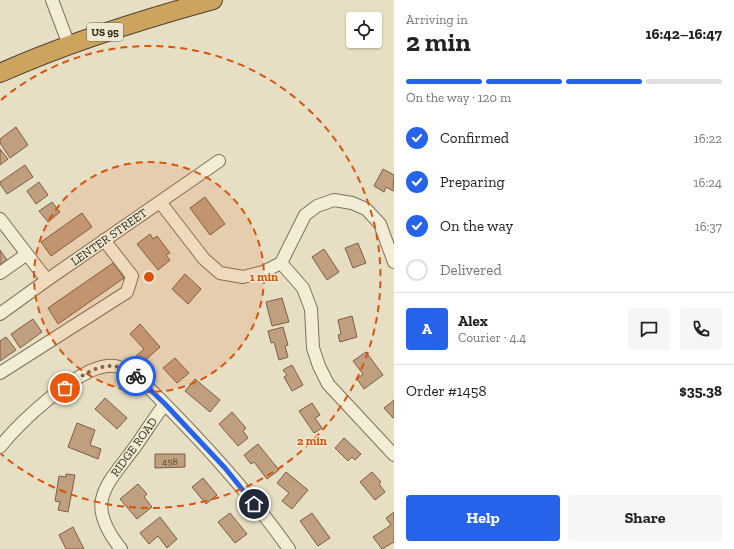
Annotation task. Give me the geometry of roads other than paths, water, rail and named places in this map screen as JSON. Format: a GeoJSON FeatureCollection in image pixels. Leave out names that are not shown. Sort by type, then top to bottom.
{"type":"FeatureCollection","features":[{"type":"Feature","properties":{"kind":"highway","name":"US 95"},"geometry":{"type":"LineString","coordinates":[[0,73],[32,58],[69,44],[137,21],[212,0]]}},
{"type":"Feature","properties":{"kind":"street"},"geometry":{"type":"LineString","coordinates":[[52,0],[69,44]]}},
{"type":"Feature","properties":{"kind":"street","name":"LENTER STREET"},"geometry":{"type":"LineString","coordinates":[[0,314],[219,161]]}},
{"type":"Feature","properties":{"kind":"street"},"geometry":{"type":"LineString","coordinates":[[160,202],[204,259],[220,273],[243,277],[263,272],[281,263],[305,215],[317,206],[334,200],[352,203],[366,209],[371,214],[380,224],[394,262]]}},
{"type":"Feature","properties":{"kind":"street"},"geometry":{"type":"LineString","coordinates":[[0,219],[47,280]]}},
{"type":"Feature","properties":{"kind":"street"},"geometry":{"type":"LineString","coordinates":[[0,373],[127,292],[132,276],[104,240]]}},
{"type":"Feature","properties":{"kind":"street"},"geometry":{"type":"LineString","coordinates":[[0,273],[27,254]]}},
{"type":"Feature","properties":{"kind":"street"},"geometry":{"type":"LineString","coordinates":[[281,263],[303,288],[311,309],[314,348],[319,366],[328,384],[394,455]]}},
{"type":"Feature","properties":{"kind":"street","name":"RIDGE ROAD"},"geometry":{"type":"LineString","coordinates":[[0,447],[16,428],[42,405],[76,379],[91,370],[107,366],[122,367],[131,372],[165,404],[107,484],[101,500],[101,515],[104,524],[121,549]]}},
{"type":"Feature","properties":{"kind":"street"},"geometry":{"type":"LineString","coordinates":[[165,404],[225,468],[274,528],[289,549]]}}]}
